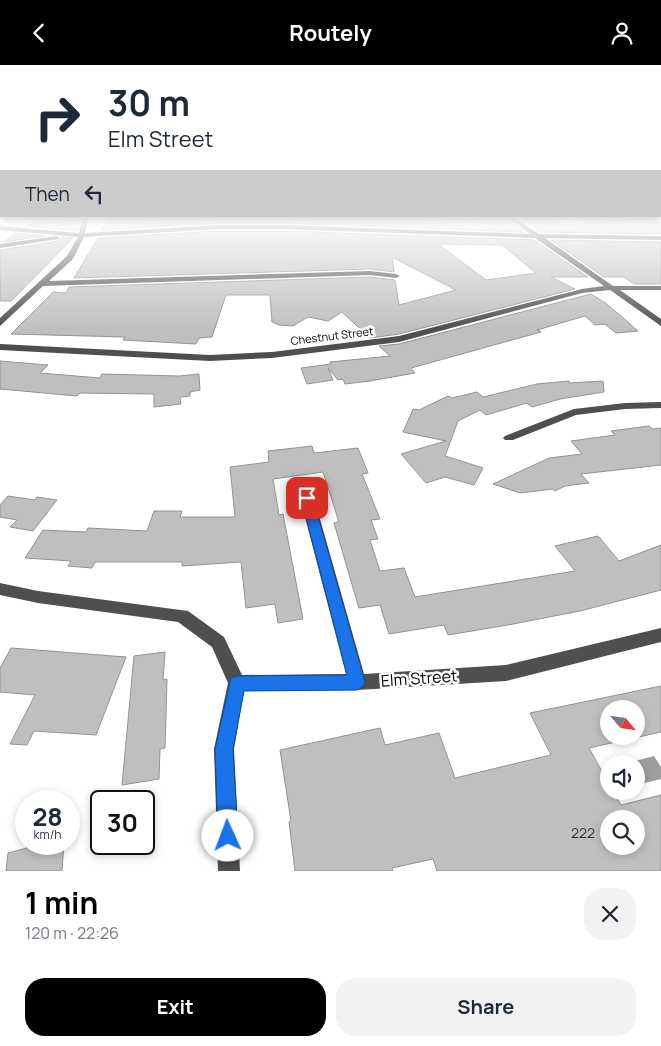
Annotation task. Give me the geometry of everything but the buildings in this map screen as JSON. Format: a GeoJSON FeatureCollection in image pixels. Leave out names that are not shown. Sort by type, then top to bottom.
{"type":"FeatureCollection","features":[{"type":"Feature","properties":{"kind":"street"},"geometry":{"type":"LineString","coordinates":[[0,323],[72,254]]}},
{"type":"Feature","properties":{"kind":"street"},"geometry":{"type":"LineString","coordinates":[[561,254],[661,323]]}},
{"type":"Feature","properties":{"kind":"street"},"geometry":{"type":"LineString","coordinates":[[42,284],[370,273],[396,276]]}},
{"type":"Feature","properties":{"kind":"street","name":"Chestnut Street"},"geometry":{"type":"LineString","coordinates":[[0,347],[210,359],[272,355],[399,339],[582,291],[610,288],[661,288]]}},
{"type":"Feature","properties":{"kind":"street"},"geometry":{"type":"LineString","coordinates":[[509,438],[574,412],[625,406],[661,405]]}},
{"type":"Feature","properties":{"kind":"street"},"geometry":{"type":"LineString","coordinates":[[307,498],[357,682]]}},
{"type":"Feature","properties":{"kind":"street"},"geometry":{"type":"LineString","coordinates":[[0,589],[38,597],[182,616],[218,643],[237,683],[224,749],[229,871]]}},
{"type":"Feature","properties":{"kind":"street","name":"Elm Street"},"geometry":{"type":"LineString","coordinates":[[237,683],[357,682],[506,673],[661,635]]}},
{"type":"Feature","properties":{"kind":"shaded area"},"geometry":{"type":"Polygon","coordinates":[[[654,756],[661,767],[661,779],[645,783],[645,758],[654,756]]]}},
{"type":"Feature","properties":{"kind":"route"},"geometry":{"type":"LineString","coordinates":[[228,836],[224,749],[237,683],[357,682],[307,498]]}}]}
